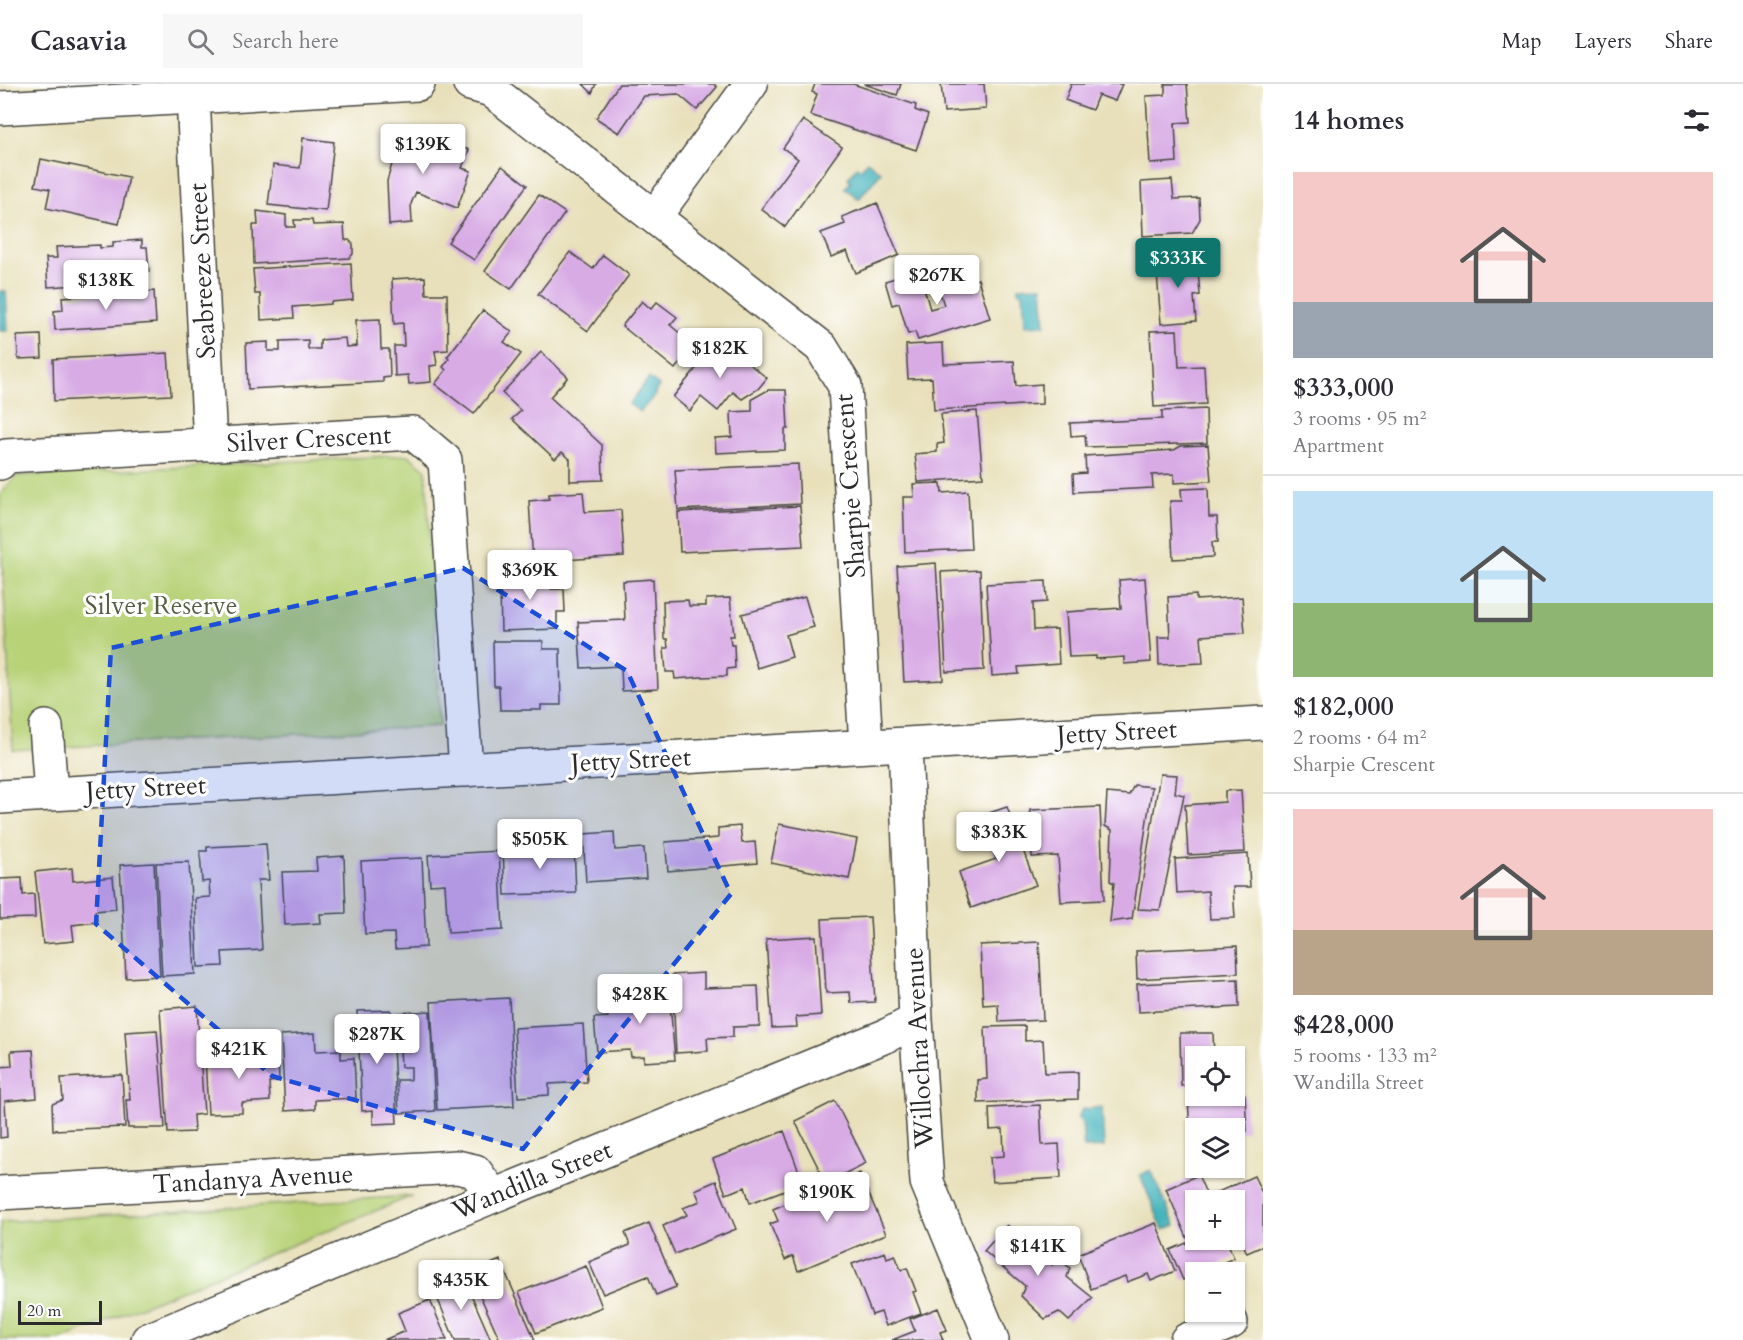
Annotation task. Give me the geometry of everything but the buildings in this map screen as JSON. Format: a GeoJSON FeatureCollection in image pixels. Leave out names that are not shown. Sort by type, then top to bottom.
{"type":"FeatureCollection","features":[{"type":"Feature","properties":{"kind":"street"},"geometry":{"type":"LineString","coordinates":[[0,108],[418,84]]}},
{"type":"Feature","properties":{"kind":"street","name":"Sharpie Crescent"},"geometry":{"type":"LineString","coordinates":[[470,84],[492,90],[820,347],[845,386],[866,747]]}},
{"type":"Feature","properties":{"kind":"street"},"geometry":{"type":"LineString","coordinates":[[655,216],[751,84]]}},
{"type":"Feature","properties":{"kind":"street","name":"Seabreeze Street"},"geometry":{"type":"LineString","coordinates":[[193,97],[210,445]]}},
{"type":"Feature","properties":{"kind":"street","name":"Silver Crescent"},"geometry":{"type":"LineString","coordinates":[[0,463],[6,456],[412,433],[445,460],[466,770]]}},
{"type":"Feature","properties":{"kind":"street","name":"Jetty Street"},"geometry":{"type":"LineString","coordinates":[[0,797],[1263,723]]}},
{"type":"Feature","properties":{"kind":"street"},"geometry":{"type":"LineString","coordinates":[[46,727],[51,794]]}},
{"type":"Feature","properties":{"kind":"street","name":"Willochra Avenue"},"geometry":{"type":"LineString","coordinates":[[905,744],[916,1020],[927,1182],[992,1340]]}},
{"type":"Feature","properties":{"kind":"street","name":"Wandilla Street"},"geometry":{"type":"LineString","coordinates":[[148,1340],[888,1035],[916,1020]]}},
{"type":"Feature","properties":{"kind":"street","name":"Tandanya Avenue"},"geometry":{"type":"LineString","coordinates":[[0,1194],[457,1167],[475,1171],[493,1196]]}},
{"type":"Feature","properties":{"kind":"street"},"geometry":{"type":"LineString","coordinates":[[1187,1340],[1231,1322]]}},
{"type":"Feature","properties":{"kind":"highlighted area"},"geometry":{"type":"Polygon","coordinates":[[[463,568],[627,671],[731,894],[523,1149],[272,1076],[96,924],[111,648],[463,568]]]}},
{"type":"Feature","properties":{"kind":"green space","name":"Silver Reserve"},"geometry":{"type":"Polygon","coordinates":[[[408,455],[426,470],[440,726],[13,750],[0,494],[17,476],[408,455]]]}},
{"type":"Feature","properties":{"kind":"green space"},"geometry":{"type":"Polygon","coordinates":[[[412,1196],[60,1340],[0,1340],[0,1222],[412,1196]]]}},
{"type":"Feature","properties":{"kind":"water"},"geometry":{"type":"Polygon","coordinates":[[[867,161],[881,172],[859,199],[845,188],[851,182],[848,178],[857,167],[861,169],[867,161]]]}},
{"type":"Feature","properties":{"kind":"water"},"geometry":{"type":"Polygon","coordinates":[[[1042,286],[1045,325],[1025,326],[1023,293],[1018,291],[1018,287],[1042,286]]]}},
{"type":"Feature","properties":{"kind":"water"},"geometry":{"type":"Polygon","coordinates":[[[0,291],[6,291],[8,331],[0,331],[0,291]]]}},
{"type":"Feature","properties":{"kind":"water"},"geometry":{"type":"Polygon","coordinates":[[[649,378],[659,386],[656,394],[640,412],[629,404],[649,378]]]}},
{"type":"Feature","properties":{"kind":"water"},"geometry":{"type":"Polygon","coordinates":[[[1102,1107],[1104,1147],[1084,1148],[1082,1123],[1078,1118],[1082,1109],[1102,1107]]]}},
{"type":"Feature","properties":{"kind":"water"},"geometry":{"type":"Polygon","coordinates":[[[1151,1170],[1175,1225],[1163,1230],[1140,1175],[1151,1170]]]}}]}
